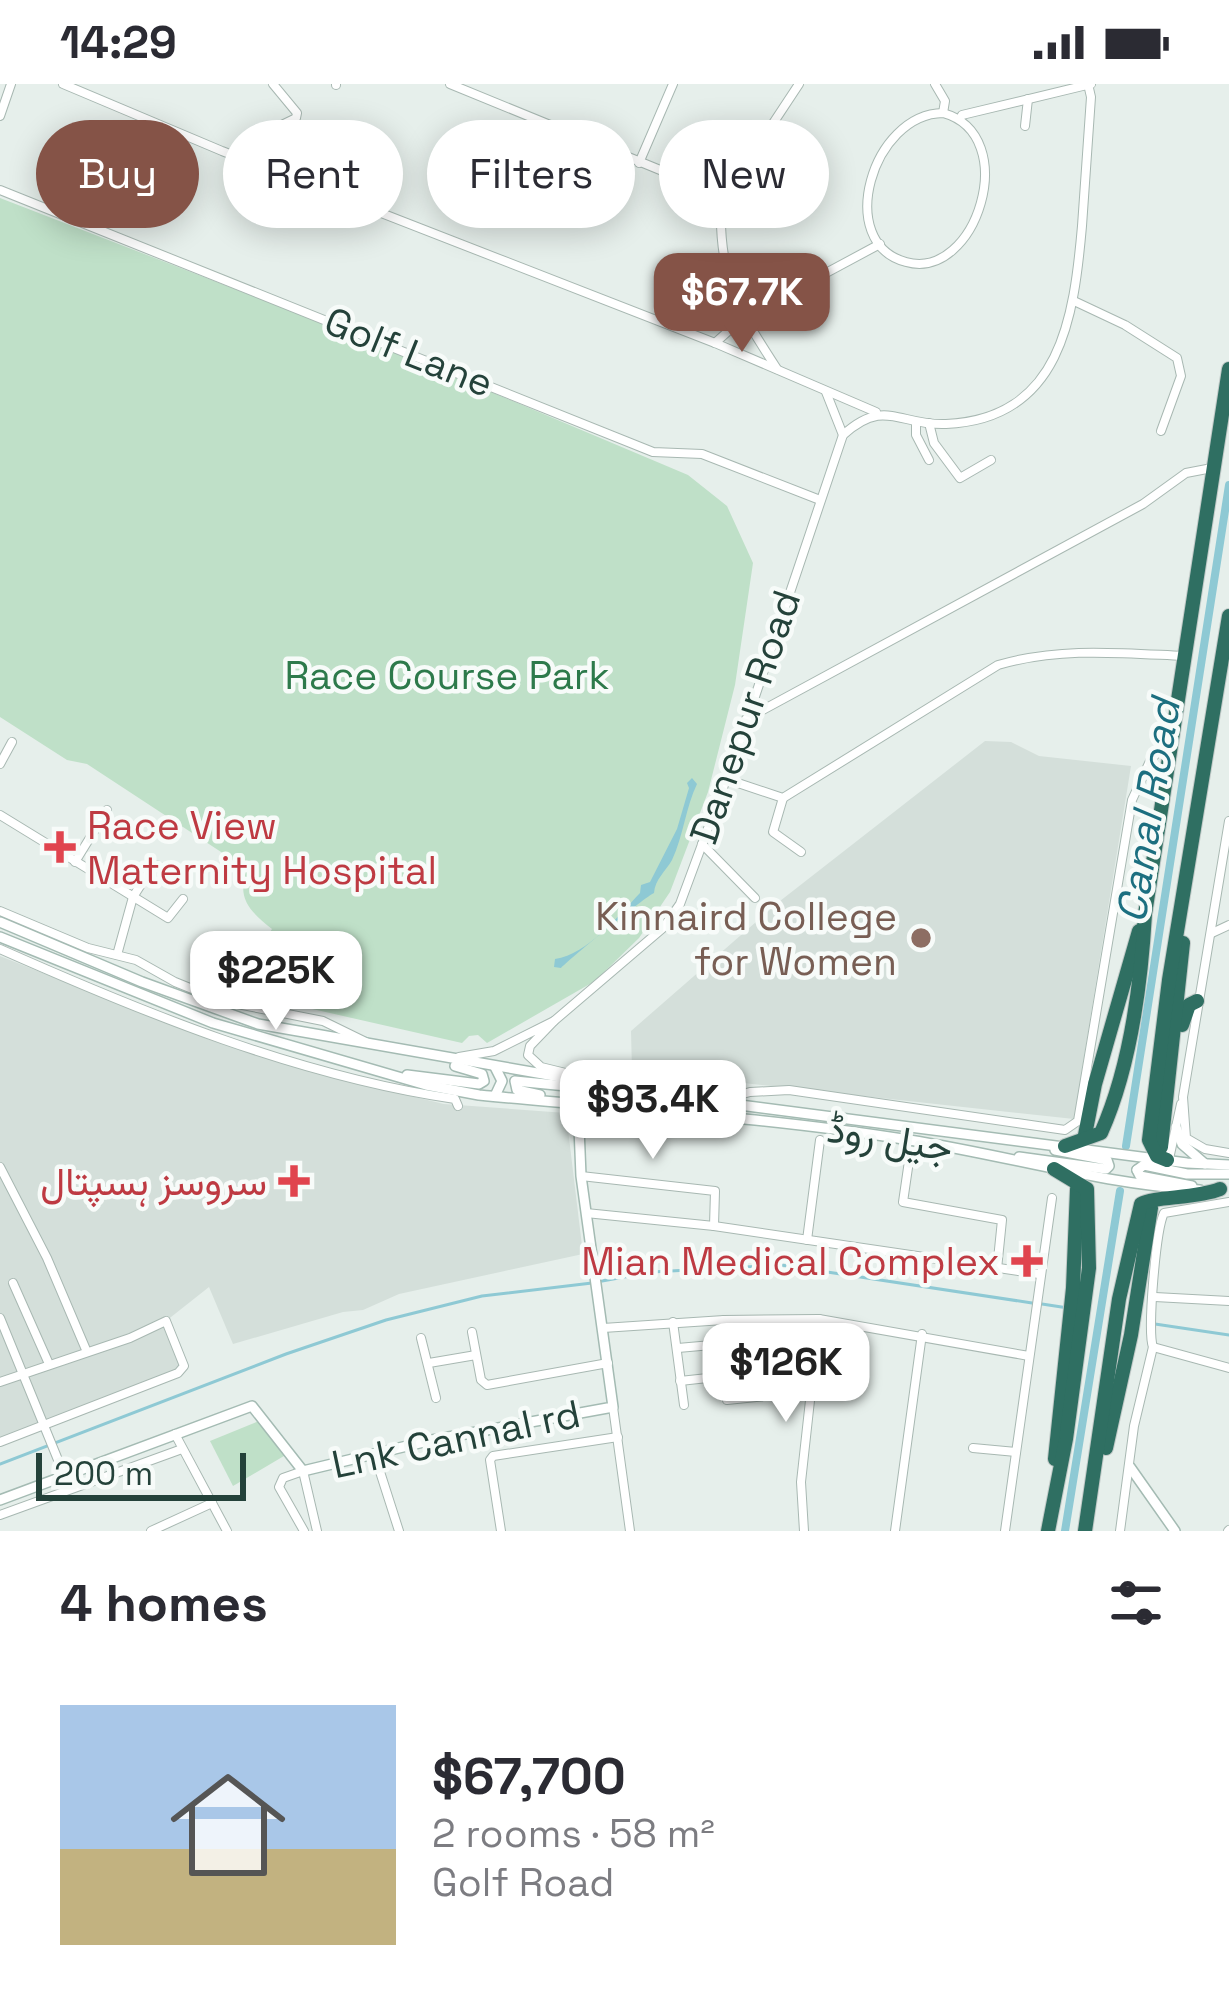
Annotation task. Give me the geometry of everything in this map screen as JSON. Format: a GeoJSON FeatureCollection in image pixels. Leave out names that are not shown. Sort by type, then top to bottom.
{"type":"FeatureCollection","features":[{"type":"Feature","properties":{"kind":"highway"},"geometry":{"type":"LineString","coordinates":[[1065,1146],[1090,1140],[1103,1130],[1128,1034],[1229,369]]}},
{"type":"Feature","properties":{"kind":"highway"},"geometry":{"type":"LineString","coordinates":[[1188,866],[1165,1156],[1157,1156],[1149,1140],[1168,980],[1229,616]]}},
{"type":"Feature","properties":{"kind":"highway"},"geometry":{"type":"LineString","coordinates":[[1085,1135],[1095,1084],[1145,914]]}},
{"type":"Feature","properties":{"kind":"highway"},"geometry":{"type":"LineString","coordinates":[[1174,1048],[1189,1004],[1197,1001]]}},
{"type":"Feature","properties":{"kind":"highway"},"geometry":{"type":"LineString","coordinates":[[1048,1531],[1066,1439],[1091,1245],[1087,1190],[1054,1169]]}},
{"type":"Feature","properties":{"kind":"highway"},"geometry":{"type":"LineString","coordinates":[[1054,1500],[1077,1189]]}},
{"type":"Feature","properties":{"kind":"highway"},"geometry":{"type":"LineString","coordinates":[[1085,1531],[1119,1299],[1141,1204],[1150,1198],[1184,1199],[1221,1192]]}},
{"type":"Feature","properties":{"kind":"highway"},"geometry":{"type":"LineString","coordinates":[[1089,1510],[1157,1210]]}},
{"type":"Feature","properties":{"kind":"main road","name":"جیل روڈ"},"geometry":{"type":"LineString","coordinates":[[0,922],[258,1024],[663,1095],[1165,1156],[1229,1169]]}},
{"type":"Feature","properties":{"kind":"main road","name":"جیل روڈ"},"geometry":{"type":"LineString","coordinates":[[0,937],[213,1024],[426,1085],[495,1096],[772,1120],[1054,1169],[1221,1192]]}},
{"type":"Feature","properties":{"kind":"main road"},"geometry":{"type":"LineString","coordinates":[[381,1071],[484,1081],[480,1072],[398,1051]]}},
{"type":"Feature","properties":{"kind":"main road"},"geometry":{"type":"LineString","coordinates":[[495,1067],[502,1081],[495,1096]]}},
{"type":"Feature","properties":{"kind":"main road"},"geometry":{"type":"LineString","coordinates":[[578,1103],[517,1090],[514,1084],[520,1078],[663,1095]]}},
{"type":"Feature","properties":{"kind":"main road","name":"Lnk Cannal rd"},"geometry":{"type":"LineString","coordinates":[[175,1434],[252,1406],[303,1471],[613,1407],[581,1176],[578,1103]]}},
{"type":"Feature","properties":{"kind":"main road"},"geometry":{"type":"LineString","coordinates":[[1177,1127],[1182,1144],[1206,1165]]}},
{"type":"Feature","properties":{"kind":"main road"},"geometry":{"type":"LineString","coordinates":[[996,1156],[1109,1166],[1107,1160],[1028,1140]]}},
{"type":"Feature","properties":{"kind":"main road"},"geometry":{"type":"LineString","coordinates":[[1221,1192],[1140,1176],[1137,1168],[1144,1165],[1187,1174],[1229,1169]]}},
{"type":"Feature","properties":{"kind":"main road"},"geometry":{"type":"LineString","coordinates":[[0,1500],[175,1434]]}},
{"type":"Feature","properties":{"kind":"main road"},"geometry":{"type":"LineString","coordinates":[[1130,1467],[1175,1531]]}},
{"type":"Feature","properties":{"kind":"street"},"geometry":{"type":"LineString","coordinates":[[0,116],[11,84]]}},
{"type":"Feature","properties":{"kind":"street"},"geometry":{"type":"LineString","coordinates":[[63,84],[223,149]]}},
{"type":"Feature","properties":{"kind":"street"},"geometry":{"type":"LineString","coordinates":[[274,84],[296,109],[292,120]]}},
{"type":"Feature","properties":{"kind":"street"},"geometry":{"type":"LineString","coordinates":[[450,84],[659,171]]}},
{"type":"Feature","properties":{"kind":"street"},"geometry":{"type":"LineString","coordinates":[[639,163],[673,84]]}},
{"type":"Feature","properties":{"kind":"street"},"geometry":{"type":"LineString","coordinates":[[775,120],[799,84]]}},
{"type":"Feature","properties":{"kind":"street"},"geometry":{"type":"LineString","coordinates":[[935,84],[945,101],[944,113]]}},
{"type":"Feature","properties":{"kind":"street"},"geometry":{"type":"LineString","coordinates":[[403,220],[878,412],[916,422],[966,422],[992,413],[1035,386],[1063,345],[1074,301],[1090,84],[960,118]]}},
{"type":"Feature","properties":{"kind":"street"},"geometry":{"type":"LineString","coordinates":[[1025,126],[1028,99]]}},
{"type":"Feature","properties":{"kind":"street"},"geometry":{"type":"LineString","coordinates":[[944,113],[960,118],[978,138],[985,157],[985,186],[965,236],[944,257],[916,264],[896,258],[873,230],[868,202],[876,161],[907,124],[921,116],[944,113]]}},
{"type":"Feature","properties":{"kind":"street","name":"Golf Lane"},"geometry":{"type":"LineString","coordinates":[[0,190],[653,452],[714,458],[820,500]]}},
{"type":"Feature","properties":{"kind":"street"},"geometry":{"type":"LineString","coordinates":[[723,228],[724,270],[744,317],[778,370]]}},
{"type":"Feature","properties":{"kind":"street"},"geometry":{"type":"LineString","coordinates":[[715,344],[744,317],[880,244]]}},
{"type":"Feature","properties":{"kind":"street"},"geometry":{"type":"LineString","coordinates":[[1074,301],[1177,358],[1181,376],[1161,431]]}},
{"type":"Feature","properties":{"kind":"street"},"geometry":{"type":"LineString","coordinates":[[825,389],[843,435],[859,420],[878,412]]}},
{"type":"Feature","properties":{"kind":"street"},"geometry":{"type":"LineString","coordinates":[[916,422],[916,434],[929,460]]}},
{"type":"Feature","properties":{"kind":"street"},"geometry":{"type":"LineString","coordinates":[[929,423],[934,443],[956,476],[967,476],[991,460]]}},
{"type":"Feature","properties":{"kind":"street","name":"Danepur Road"},"geometry":{"type":"LineString","coordinates":[[446,1060],[494,1052],[554,1021],[663,928],[680,904],[843,435]]}},
{"type":"Feature","properties":{"kind":"street"},"geometry":{"type":"LineString","coordinates":[[746,719],[1143,504],[1186,472],[1213,468]]}},
{"type":"Feature","properties":{"kind":"street"},"geometry":{"type":"LineString","coordinates":[[802,853],[773,832],[783,798],[998,665],[1057,652],[1185,656]]}},
{"type":"Feature","properties":{"kind":"street"},"geometry":{"type":"LineString","coordinates":[[0,764],[12,742]]}},
{"type":"Feature","properties":{"kind":"street"},"geometry":{"type":"LineString","coordinates":[[722,1100],[750,1091],[789,1090],[1066,1130],[1073,1127],[1078,1121],[1132,800],[1150,760],[1161,748],[1170,748]]}},
{"type":"Feature","properties":{"kind":"street"},"geometry":{"type":"LineString","coordinates":[[726,779],[783,798]]}},
{"type":"Feature","properties":{"kind":"street"},"geometry":{"type":"LineString","coordinates":[[75,862],[107,810]]}},
{"type":"Feature","properties":{"kind":"street"},"geometry":{"type":"LineString","coordinates":[[0,815],[168,918],[182,899]]}},
{"type":"Feature","properties":{"kind":"street"},"geometry":{"type":"LineString","coordinates":[[1165,1156],[1183,1097],[1229,820]]}},
{"type":"Feature","properties":{"kind":"street"},"geometry":{"type":"LineString","coordinates":[[702,844],[755,898]]}},
{"type":"Feature","properties":{"kind":"street"},"geometry":{"type":"LineString","coordinates":[[105,966],[114,954],[133,897],[155,865],[174,878]]}},
{"type":"Feature","properties":{"kind":"street"},"geometry":{"type":"LineString","coordinates":[[0,911],[88,948],[148,965],[222,1001],[323,1022],[373,1046]]}},
{"type":"Feature","properties":{"kind":"street"},"geometry":{"type":"LineString","coordinates":[[1210,934],[1229,926]]}},
{"type":"Feature","properties":{"kind":"street"},"geometry":{"type":"LineString","coordinates":[[0,949],[207,1034],[455,1099],[458,1106]]}},
{"type":"Feature","properties":{"kind":"street"},"geometry":{"type":"LineString","coordinates":[[554,1021],[530,1046],[528,1055],[541,1067],[596,1081]]}},
{"type":"Feature","properties":{"kind":"street"},"geometry":{"type":"LineString","coordinates":[[1183,1097],[1186,1138],[1199,1147],[1229,1153]]}},
{"type":"Feature","properties":{"kind":"street"},"geometry":{"type":"LineString","coordinates":[[807,1240],[820,1140]]}},
{"type":"Feature","properties":{"kind":"street"},"geometry":{"type":"LineString","coordinates":[[910,1154],[903,1202],[1002,1220],[997,1269]]}},
{"type":"Feature","properties":{"kind":"street"},"geometry":{"type":"LineString","coordinates":[[0,1168],[47,1258],[87,1352]]}},
{"type":"Feature","properties":{"kind":"street"},"geometry":{"type":"LineString","coordinates":[[581,1176],[715,1191],[714,1226]]}},
{"type":"Feature","properties":{"kind":"street"},"geometry":{"type":"LineString","coordinates":[[1120,1531],[1134,1426],[1153,1347],[1149,1328],[1157,1210],[1221,1192]]}},
{"type":"Feature","properties":{"kind":"street"},"geometry":{"type":"LineString","coordinates":[[1005,1531],[1052,1198]]}},
{"type":"Feature","properties":{"kind":"street"},"geometry":{"type":"LineString","coordinates":[[586,1213],[714,1226],[1040,1274]]}},
{"type":"Feature","properties":{"kind":"street"},"geometry":{"type":"LineString","coordinates":[[13,1283],[49,1364]]}},
{"type":"Feature","properties":{"kind":"street"},"geometry":{"type":"LineString","coordinates":[[1154,1301],[1229,1301]]}},
{"type":"Feature","properties":{"kind":"street"},"geometry":{"type":"LineString","coordinates":[[0,1318],[65,1477]]}},
{"type":"Feature","properties":{"kind":"street"},"geometry":{"type":"LineString","coordinates":[[603,1328],[819,1319],[1029,1356]]}},
{"type":"Feature","properties":{"kind":"street"},"geometry":{"type":"LineString","coordinates":[[804,1531],[802,1482],[819,1319]]}},
{"type":"Feature","properties":{"kind":"street"},"geometry":{"type":"LineString","coordinates":[[724,1320],[727,1400],[813,1391]]}},
{"type":"Feature","properties":{"kind":"street"},"geometry":{"type":"LineString","coordinates":[[0,1382],[166,1321],[183,1371],[46,1430],[0,1442]]}},
{"type":"Feature","properties":{"kind":"street"},"geometry":{"type":"LineString","coordinates":[[673,1322],[684,1406]]}},
{"type":"Feature","properties":{"kind":"street"},"geometry":{"type":"LineString","coordinates":[[472,1332],[481,1380],[487,1385],[608,1363]]}},
{"type":"Feature","properties":{"kind":"street"},"geometry":{"type":"LineString","coordinates":[[895,1531],[922,1334]]}},
{"type":"Feature","properties":{"kind":"street"},"geometry":{"type":"LineString","coordinates":[[421,1338],[436,1398]]}},
{"type":"Feature","properties":{"kind":"street"},"geometry":{"type":"LineString","coordinates":[[678,1348],[723,1344]]}},
{"type":"Feature","properties":{"kind":"street"},"geometry":{"type":"LineString","coordinates":[[1153,1347],[1229,1368]]}},
{"type":"Feature","properties":{"kind":"street"},"geometry":{"type":"LineString","coordinates":[[428,1364],[476,1355]]}},
{"type":"Feature","properties":{"kind":"street"},"geometry":{"type":"LineString","coordinates":[[680,1381],[726,1376]]}},
{"type":"Feature","properties":{"kind":"street"},"geometry":{"type":"LineString","coordinates":[[613,1407],[630,1531]]}},
{"type":"Feature","properties":{"kind":"street"},"geometry":{"type":"LineString","coordinates":[[175,1434],[227,1531]]}},
{"type":"Feature","properties":{"kind":"street"},"geometry":{"type":"LineString","coordinates":[[501,1531],[493,1456],[618,1437]]}},
{"type":"Feature","properties":{"kind":"street"},"geometry":{"type":"LineString","coordinates":[[974,1448],[1016,1452]]}},
{"type":"Feature","properties":{"kind":"street"},"geometry":{"type":"LineString","coordinates":[[0,1515],[182,1449]]}},
{"type":"Feature","properties":{"kind":"street"},"geometry":{"type":"LineString","coordinates":[[374,1453],[399,1531]]}},
{"type":"Feature","properties":{"kind":"street"},"geometry":{"type":"LineString","coordinates":[[304,1531],[280,1487],[283,1478],[303,1471],[317,1531]]}},
{"type":"Feature","properties":{"kind":"street"},"geometry":{"type":"LineString","coordinates":[[151,1531],[212,1503]]}},
{"type":"Feature","properties":{"kind":"shaded area","name":"Kinnaird College for Women"},"geometry":{"type":"Polygon","coordinates":[[[985,741],[1011,742],[1039,756],[1131,766],[1074,1119],[632,1071],[631,1031],[780,901],[985,741]]]}},
{"type":"Feature","properties":{"kind":"shaded area","name":"سروسز ہسپتال"},"geometry":{"type":"Polygon","coordinates":[[[0,956],[210,1040],[373,1087],[444,1104],[566,1113],[583,1254],[399,1294],[363,1310],[233,1344],[209,1287],[166,1321],[183,1371],[0,1443],[0,956]]]}},
{"type":"Feature","properties":{"kind":"green space","name":"Race Course Park"},"geometry":{"type":"Polygon","coordinates":[[[0,198],[36,212],[36,228],[77,228],[387,348],[688,475],[727,506],[753,563],[735,685],[708,792],[670,892],[639,938],[595,981],[487,1043],[478,1035],[462,1043],[233,991],[272,929],[247,904],[243,888],[247,869],[87,764],[67,760],[0,717],[0,198]]]}},
{"type":"Feature","properties":{"kind":"green space"},"geometry":{"type":"Polygon","coordinates":[[[264,1419],[289,1453],[233,1486],[210,1441],[264,1419]]]}},
{"type":"Feature","properties":{"kind":"water"},"geometry":{"type":"Polygon","coordinates":[[[692,778],[697,784],[679,842],[654,893],[561,968],[554,967],[555,959],[579,950],[602,932],[640,893],[641,885],[650,882],[677,829],[692,778]]]}},
{"type":"Feature","properties":{"kind":"waterway","name":"Canal Road"},"geometry":{"type":"LineString","coordinates":[[1126,1146],[1229,485]]}},
{"type":"Feature","properties":{"kind":"waterway"},"geometry":{"type":"LineString","coordinates":[[1065,1531],[1120,1191]]}},
{"type":"Feature","properties":{"kind":"waterway"},"geometry":{"type":"LineString","coordinates":[[602,1281],[652,1272],[781,1265],[1032,1303]]}},
{"type":"Feature","properties":{"kind":"waterway"},"geometry":{"type":"LineString","coordinates":[[0,1464],[386,1320],[482,1296],[592,1283]]}},
{"type":"Feature","properties":{"kind":"waterway"},"geometry":{"type":"LineString","coordinates":[[1042,1304],[1068,1308]]}},
{"type":"Feature","properties":{"kind":"waterway"},"geometry":{"type":"LineString","coordinates":[[1155,1324],[1229,1335]]}},
{"type":"Feature","properties":{"kind":"place","name":"Race View Maternity Hospital"},"geometry":{"type":"Point","coordinates":[60,847]}},
{"type":"Feature","properties":{"kind":"place","name":"Kinnaird College for Women"},"geometry":{"type":"Point","coordinates":[921,938]}},
{"type":"Feature","properties":{"kind":"place","name":"سروسز ہسپتال"},"geometry":{"type":"Point","coordinates":[294,1181]}},
{"type":"Feature","properties":{"kind":"place","name":"Mian Medical Complex"},"geometry":{"type":"Point","coordinates":[1027,1261]}}]}
